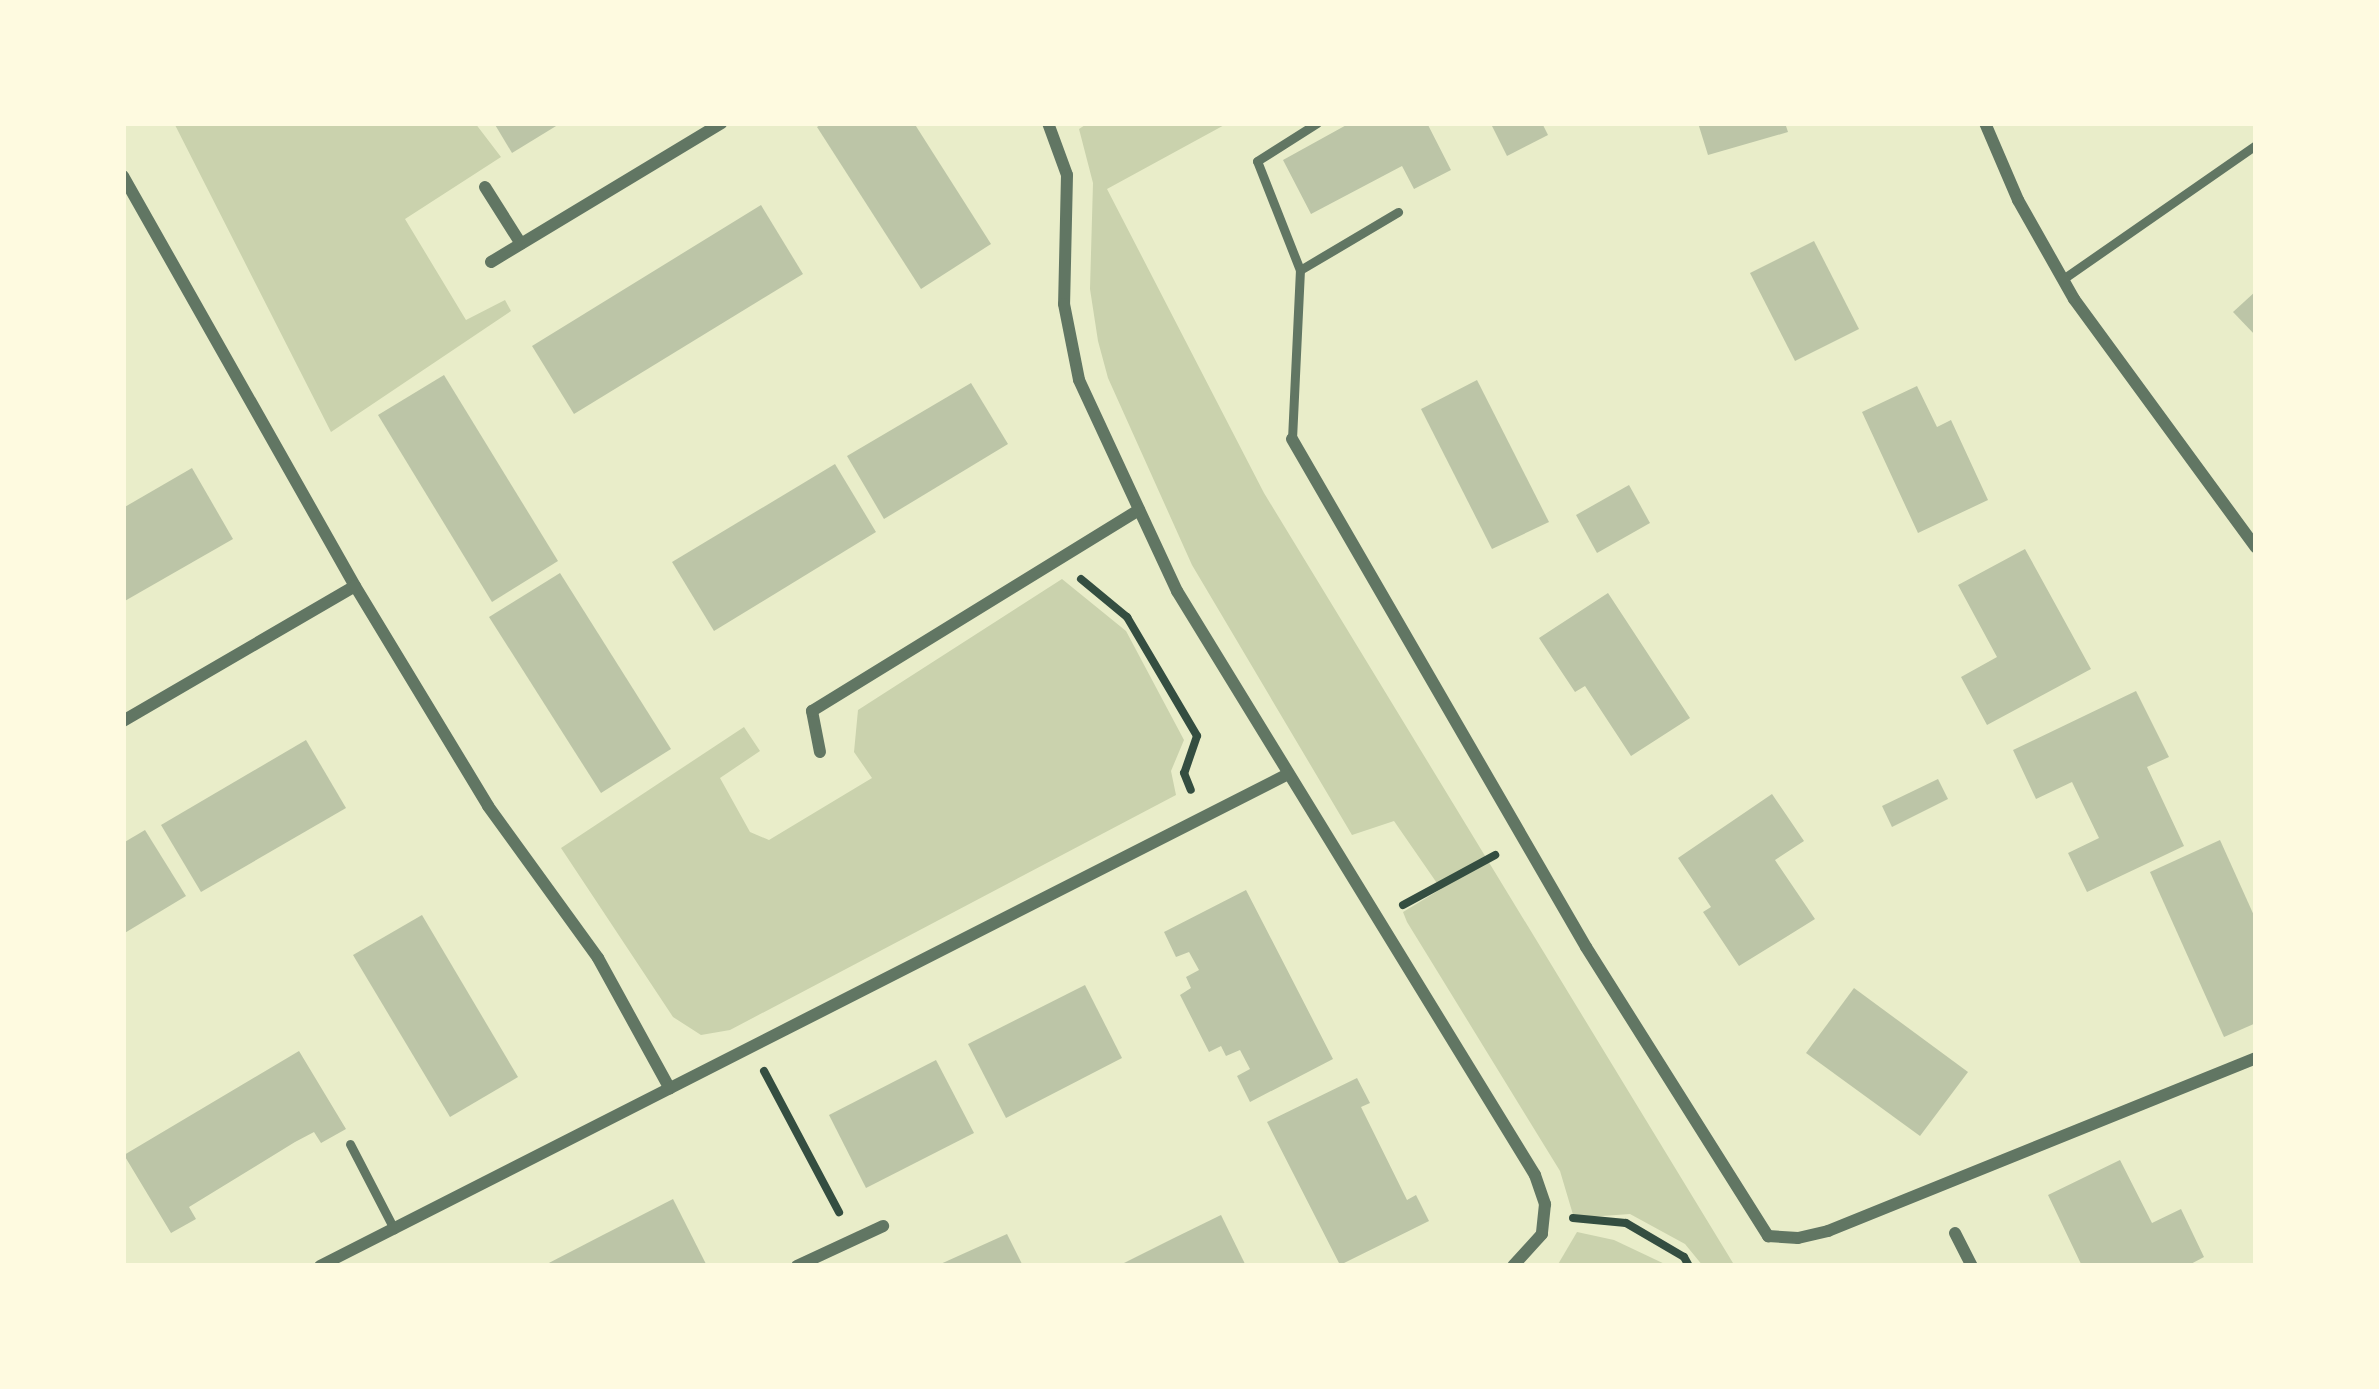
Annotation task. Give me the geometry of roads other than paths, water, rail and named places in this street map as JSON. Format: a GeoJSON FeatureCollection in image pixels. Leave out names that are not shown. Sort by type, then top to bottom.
{"type":"FeatureCollection","features":[{"type":"Feature","properties":{"kind":"street"},"geometry":{"type":"LineString","coordinates":[[491,262],[722,123]]}},
{"type":"Feature","properties":{"kind":"street"},"geometry":{"type":"LineString","coordinates":[[1048,123],[1067,175],[1064,304],[1079,380],[1177,591],[1535,1175],[1544,1214],[1541,1234],[1514,1266]]}},
{"type":"Feature","properties":{"kind":"street"},"geometry":{"type":"LineString","coordinates":[[1984,123],[2018,200],[2062,279],[2256,548]]}},
{"type":"Feature","properties":{"kind":"street"},"geometry":{"type":"LineString","coordinates":[[123,176],[440,730],[598,958],[670,1089]]}},
{"type":"Feature","properties":{"kind":"street"},"geometry":{"type":"LineString","coordinates":[[485,187],[521,244]]}},
{"type":"Feature","properties":{"kind":"street"},"geometry":{"type":"LineString","coordinates":[[1292,439],[1523,840],[1768,1236],[1798,1238],[1828,1232],[2256,1058]]}},
{"type":"Feature","properties":{"kind":"street"},"geometry":{"type":"LineString","coordinates":[[820,752],[812,711],[1139,510]]}},
{"type":"Feature","properties":{"kind":"street"},"geometry":{"type":"LineString","coordinates":[[123,721],[355,586]]}},
{"type":"Feature","properties":{"kind":"street"},"geometry":{"type":"LineString","coordinates":[[425,739],[440,730]]}},
{"type":"Feature","properties":{"kind":"street"},"geometry":{"type":"LineString","coordinates":[[320,1266],[1286,775]]}},
{"type":"Feature","properties":{"kind":"street"},"geometry":{"type":"LineString","coordinates":[[797,1266],[883,1226]]}},
{"type":"Feature","properties":{"kind":"street"},"geometry":{"type":"LineString","coordinates":[[1955,1233],[1972,1266]]}},
{"type":"Feature","properties":{"kind":"lane"},"geometry":{"type":"LineString","coordinates":[[1292,439],[1300,270],[1257,161],[1317,123]]}},
{"type":"Feature","properties":{"kind":"lane"},"geometry":{"type":"LineString","coordinates":[[2062,279],[2256,145]]}},
{"type":"Feature","properties":{"kind":"lane"},"geometry":{"type":"LineString","coordinates":[[1300,270],[1398,212]]}},
{"type":"Feature","properties":{"kind":"lane"},"geometry":{"type":"LineString","coordinates":[[350,1144],[394,1229]]}}]}
